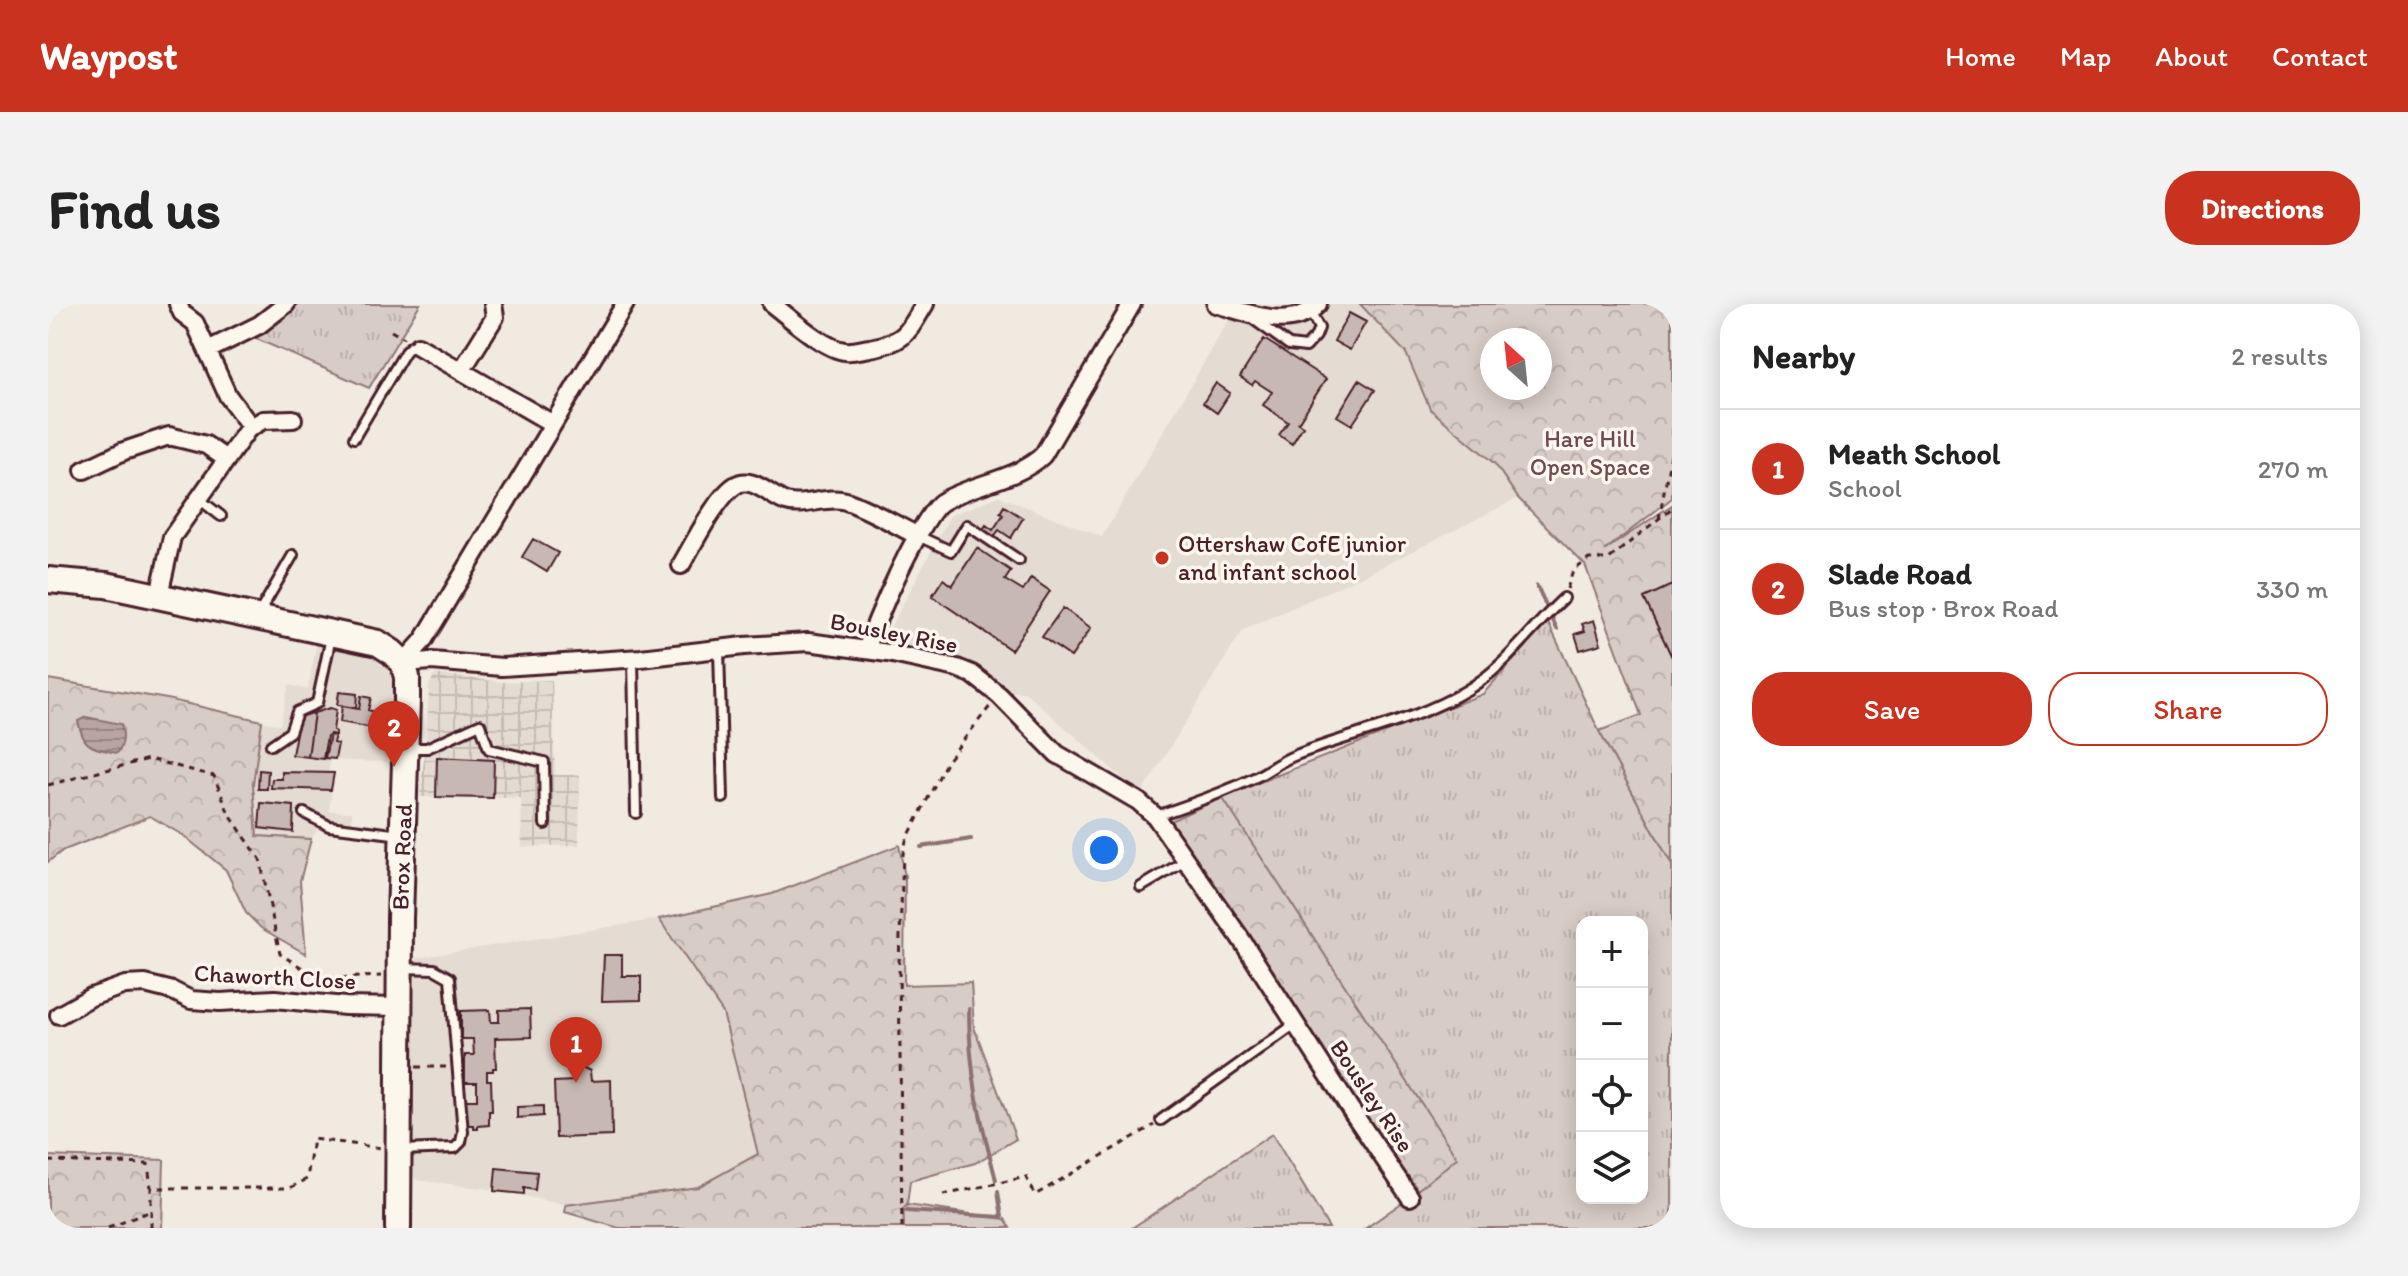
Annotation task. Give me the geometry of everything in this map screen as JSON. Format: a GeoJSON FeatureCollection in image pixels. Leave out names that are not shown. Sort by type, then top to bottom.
{"type":"FeatureCollection","features":[{"type":"Feature","properties":{"kind":"street"},"geometry":{"type":"LineString","coordinates":[[178,304],[182,313],[195,323],[226,390],[251,427]]}},
{"type":"Feature","properties":{"kind":"street"},"geometry":{"type":"LineString","coordinates":[[208,350],[259,325],[286,304]]}},
{"type":"Feature","properties":{"kind":"street"},"geometry":{"type":"LineString","coordinates":[[462,370],[495,317],[493,304]]}},
{"type":"Feature","properties":{"kind":"street"},"geometry":{"type":"LineString","coordinates":[[48,580],[106,585],[332,632],[378,643],[403,663],[423,641],[625,304]]}},
{"type":"Feature","properties":{"kind":"street"},"geometry":{"type":"LineString","coordinates":[[772,304],[827,344],[846,351],[889,345],[900,340],[925,304]]}},
{"type":"Feature","properties":{"kind":"street"},"geometry":{"type":"LineString","coordinates":[[867,649],[876,621],[928,516],[937,505],[1021,469],[1043,455],[1132,304]]}},
{"type":"Feature","properties":{"kind":"street"},"geometry":{"type":"LineString","coordinates":[[1216,304],[1285,320],[1314,308]]}},
{"type":"Feature","properties":{"kind":"street"},"geometry":{"type":"LineString","coordinates":[[418,346],[553,424]]}},
{"type":"Feature","properties":{"kind":"street"},"geometry":{"type":"LineString","coordinates":[[159,595],[172,537],[226,459],[251,427],[263,420],[293,419]]}},
{"type":"Feature","properties":{"kind":"street"},"geometry":{"type":"LineString","coordinates":[[84,470],[124,451],[169,436],[206,445],[226,459]]}},
{"type":"Feature","properties":{"kind":"street"},"geometry":{"type":"LineString","coordinates":[[682,565],[718,503],[727,491],[741,482],[749,482],[793,504],[844,500],[918,536]]}},
{"type":"Feature","properties":{"kind":"street","name":"Bousley Rise"},"geometry":{"type":"LineString","coordinates":[[403,663],[432,661],[502,667],[808,642],[867,649],[972,674],[999,695],[1057,754],[1138,801],[1155,816],[1239,936],[1410,1197]]}},
{"type":"Feature","properties":{"kind":"street","name":"Brox Road"},"geometry":{"type":"LineString","coordinates":[[398,1228],[402,835],[407,677],[403,663]]}},
{"type":"Feature","properties":{"kind":"street","name":"Chaworth Close"},"geometry":{"type":"LineString","coordinates":[[59,1015],[91,997],[125,985],[145,984],[173,991],[191,1000],[275,999],[345,1006],[401,1007]]}},
{"type":"Feature","properties":{"kind":"lane"},"geometry":{"type":"LineString","coordinates":[[1243,312],[1289,345],[1306,347],[1319,328],[1314,308]]}},
{"type":"Feature","properties":{"kind":"lane"},"geometry":{"type":"LineString","coordinates":[[354,438],[405,352],[411,346],[418,346]]}},
{"type":"Feature","properties":{"kind":"lane"},"geometry":{"type":"LineString","coordinates":[[198,499],[221,516]]}},
{"type":"Feature","properties":{"kind":"lane"},"geometry":{"type":"LineString","coordinates":[[918,536],[951,551],[967,525],[1019,560]]}},
{"type":"Feature","properties":{"kind":"lane"},"geometry":{"type":"LineString","coordinates":[[258,616],[293,555]]}},
{"type":"Feature","properties":{"kind":"lane"},"geometry":{"type":"LineString","coordinates":[[1155,816],[1201,801],[1260,775],[1291,757],[1410,718],[1467,690],[1500,666],[1564,598]]}},
{"type":"Feature","properties":{"kind":"lane"},"geometry":{"type":"LineString","coordinates":[[271,745],[290,732],[297,712],[317,703],[332,632]]}},
{"type":"Feature","properties":{"kind":"lane"},"geometry":{"type":"LineString","coordinates":[[719,649],[723,798]]}},
{"type":"Feature","properties":{"kind":"lane"},"geometry":{"type":"LineString","coordinates":[[632,658],[636,813]]}},
{"type":"Feature","properties":{"kind":"lane"},"geometry":{"type":"LineString","coordinates":[[406,748],[427,748],[480,724],[489,749],[544,762],[545,824]]}},
{"type":"Feature","properties":{"kind":"lane"},"geometry":{"type":"LineString","coordinates":[[304,813],[329,826],[402,835]]}},
{"type":"Feature","properties":{"kind":"lane"},"geometry":{"type":"LineString","coordinates":[[1141,887],[1185,861]]}},
{"type":"Feature","properties":{"kind":"lane"},"geometry":{"type":"LineString","coordinates":[[400,1150],[455,1148],[461,1142],[463,1132],[450,978],[434,969],[401,972]]}},
{"type":"Feature","properties":{"kind":"lane"},"geometry":{"type":"LineString","coordinates":[[1161,1120],[1295,1024]]}},
{"type":"Feature","properties":{"kind":"path"},"geometry":{"type":"LineString","coordinates":[[1659,519],[1672,448]]}},
{"type":"Feature","properties":{"kind":"path"},"geometry":{"type":"LineString","coordinates":[[1564,598],[1573,571],[1589,559],[1609,559],[1672,508]]}},
{"type":"Feature","properties":{"kind":"path"},"geometry":{"type":"LineString","coordinates":[[902,1228],[899,963],[903,854],[906,841],[947,761],[999,695]]}},
{"type":"Feature","properties":{"kind":"path"},"geometry":{"type":"LineString","coordinates":[[48,785],[149,759],[214,776],[229,814],[260,859],[280,954],[320,979],[401,972]]}},
{"type":"Feature","properties":{"kind":"path"},"geometry":{"type":"LineString","coordinates":[[401,1067],[459,1067]]}},
{"type":"Feature","properties":{"kind":"path"},"geometry":{"type":"LineString","coordinates":[[943,1195],[1026,1177],[1035,1195],[1161,1120]]}},
{"type":"Feature","properties":{"kind":"path"},"geometry":{"type":"LineString","coordinates":[[151,1188],[290,1188],[307,1179],[313,1139],[400,1150]]}},
{"type":"Feature","properties":{"kind":"path"},"geometry":{"type":"LineString","coordinates":[[48,1161],[148,1164],[151,1228]]}},
{"type":"Feature","properties":{"kind":"path"},"geometry":{"type":"LineString","coordinates":[[108,1228],[151,1211]]}},
{"type":"Feature","properties":{"kind":"shaded area","name":"Ottershaw CofE junior and infant school"},"geometry":{"type":"Polygon","coordinates":[[[1327,304],[1360,304],[1406,353],[1430,409],[1495,464],[1518,498],[1369,573],[1243,630],[1141,794],[1025,692],[1010,692],[981,669],[946,654],[896,642],[889,630],[950,516],[999,496],[1102,537],[1229,320],[1313,326],[1327,304]]]}},
{"type":"Feature","properties":{"kind":"shaded area"},"geometry":{"type":"Polygon","coordinates":[[[317,642],[372,655],[388,669],[395,691],[387,762],[330,760],[328,772],[334,773],[329,811],[352,812],[352,823],[384,825],[388,839],[317,830],[311,839],[257,837],[253,784],[262,721],[280,725],[289,685],[308,690],[317,642]]]}},
{"type":"Feature","properties":{"kind":"shaded area"},"geometry":{"type":"Polygon","coordinates":[[[435,674],[502,682],[552,680],[555,775],[580,775],[579,845],[522,847],[521,798],[420,797],[429,685],[435,674]]]}},
{"type":"Feature","properties":{"kind":"shaded area"},"geometry":{"type":"Polygon","coordinates":[[[86,717],[121,724],[123,739],[117,753],[95,748],[86,742],[78,721],[86,717]]]}},
{"type":"Feature","properties":{"kind":"shaded area"},"geometry":{"type":"Polygon","coordinates":[[[659,919],[723,1013],[758,1154],[698,1187],[566,1205],[489,1189],[417,1180],[407,1171],[417,958],[659,919]]]}},
{"type":"Feature","properties":{"kind":"green space"},"geometry":{"type":"Polygon","coordinates":[[[297,304],[420,304],[369,388],[252,337],[297,304]]]}},
{"type":"Feature","properties":{"kind":"green space","name":"Hare Hill Open Space"},"geometry":{"type":"Polygon","coordinates":[[[1360,304],[1672,304],[1672,498],[1604,551],[1672,505],[1672,585],[1644,598],[1672,657],[1672,865],[1599,731],[1641,715],[1585,565],[1518,498],[1495,464],[1430,409],[1406,353],[1360,304]]]}},
{"type":"Feature","properties":{"kind":"green space"},"geometry":{"type":"Polygon","coordinates":[[[1548,622],[1599,731],[1672,865],[1672,1228],[1366,1228],[1410,1197],[1222,797],[1483,694],[1548,622]]]}},
{"type":"Feature","properties":{"kind":"green space"},"geometry":{"type":"Polygon","coordinates":[[[48,679],[167,699],[262,721],[253,784],[257,836],[311,839],[300,881],[306,954],[261,928],[246,913],[226,870],[184,836],[150,816],[62,851],[48,862],[48,679]]]}},
{"type":"Feature","properties":{"kind":"green space"},"geometry":{"type":"Polygon","coordinates":[[[1222,797],[1457,1158],[1415,1192],[1275,977],[1166,823],[1222,797]]]}},
{"type":"Feature","properties":{"kind":"green space"},"geometry":{"type":"Polygon","coordinates":[[[899,845],[905,877],[904,985],[971,983],[974,1027],[1016,1139],[975,1163],[910,1181],[907,1205],[903,1209],[904,1228],[619,1228],[565,1212],[566,1205],[698,1187],[758,1154],[723,1013],[659,919],[772,894],[899,845]]]}},
{"type":"Feature","properties":{"kind":"green space"},"geometry":{"type":"Polygon","coordinates":[[[1272,1134],[1329,1228],[1132,1228],[1272,1134]]]}},
{"type":"Feature","properties":{"kind":"green space"},"geometry":{"type":"Polygon","coordinates":[[[48,1156],[164,1160],[162,1228],[48,1228],[48,1156]]]}},
{"type":"Feature","properties":{"kind":"green space"},"geometry":{"type":"Polygon","coordinates":[[[907,1205],[1005,1219],[1010,1228],[904,1228],[903,1209],[907,1205]]]}},
{"type":"Feature","properties":{"kind":"building"},"geometry":{"type":"Polygon","coordinates":[[[1349,313],[1366,322],[1350,350],[1334,341],[1349,313]]]}},
{"type":"Feature","properties":{"kind":"building"},"geometry":{"type":"Polygon","coordinates":[[[1264,339],[1326,379],[1298,423],[1303,426],[1292,444],[1279,435],[1288,422],[1263,405],[1272,392],[1255,381],[1252,385],[1240,377],[1264,339]]]}},
{"type":"Feature","properties":{"kind":"building"},"geometry":{"type":"Polygon","coordinates":[[[1359,380],[1375,390],[1352,425],[1337,416],[1359,380]]]}},
{"type":"Feature","properties":{"kind":"building"},"geometry":{"type":"Polygon","coordinates":[[[1216,383],[1230,393],[1217,413],[1203,403],[1216,383]]]}},
{"type":"Feature","properties":{"kind":"building"},"geometry":{"type":"Polygon","coordinates":[[[1004,506],[1023,518],[1011,538],[999,530],[993,538],[982,531],[986,525],[993,530],[1003,515],[1000,513],[1004,506]]]}},
{"type":"Feature","properties":{"kind":"building"},"geometry":{"type":"Polygon","coordinates":[[[533,539],[558,553],[547,572],[522,557],[533,539]]]}},
{"type":"Feature","properties":{"kind":"building"},"geometry":{"type":"Polygon","coordinates":[[[977,548],[1011,571],[1005,580],[1023,591],[1031,578],[1050,591],[1011,650],[932,596],[943,579],[952,586],[977,548]]]}},
{"type":"Feature","properties":{"kind":"building"},"geometry":{"type":"Polygon","coordinates":[[[1672,585],[1672,657],[1644,598],[1672,585]]]}},
{"type":"Feature","properties":{"kind":"building"},"geometry":{"type":"Polygon","coordinates":[[[1063,608],[1091,628],[1071,657],[1042,637],[1063,608]]]}},
{"type":"Feature","properties":{"kind":"building"},"geometry":{"type":"Polygon","coordinates":[[[1594,620],[1601,644],[1580,650],[1575,634],[1585,631],[1582,624],[1594,620]]]}},
{"type":"Feature","properties":{"kind":"building"},"geometry":{"type":"Polygon","coordinates":[[[339,692],[357,694],[356,708],[337,705],[339,692]]]}},
{"type":"Feature","properties":{"kind":"building"},"geometry":{"type":"Polygon","coordinates":[[[361,696],[371,698],[368,710],[375,712],[373,728],[340,722],[342,706],[359,709],[361,696]]]}},
{"type":"Feature","properties":{"kind":"building"},"geometry":{"type":"Polygon","coordinates":[[[330,708],[336,710],[335,735],[327,736],[323,759],[308,757],[314,713],[330,708]]]}},
{"type":"Feature","properties":{"kind":"building"},"geometry":{"type":"Polygon","coordinates":[[[314,713],[308,757],[292,755],[299,716],[314,713]]]}},
{"type":"Feature","properties":{"kind":"building"},"geometry":{"type":"Polygon","coordinates":[[[330,734],[335,735],[333,743],[338,744],[335,759],[325,758],[330,734]]]}},
{"type":"Feature","properties":{"kind":"building"},"geometry":{"type":"Polygon","coordinates":[[[437,757],[494,760],[493,798],[436,797],[437,757]]]}},
{"type":"Feature","properties":{"kind":"building"},"geometry":{"type":"Polygon","coordinates":[[[259,770],[268,771],[267,789],[258,789],[259,770]]]}},
{"type":"Feature","properties":{"kind":"building"},"geometry":{"type":"Polygon","coordinates":[[[282,772],[334,773],[331,790],[271,788],[272,779],[282,779],[282,772]]]}},
{"type":"Feature","properties":{"kind":"building"},"geometry":{"type":"Polygon","coordinates":[[[261,803],[294,806],[293,832],[259,828],[261,803]]]}},
{"type":"Feature","properties":{"kind":"building"},"geometry":{"type":"Polygon","coordinates":[[[604,955],[622,955],[622,976],[641,976],[641,1000],[602,1001],[604,955]]]}},
{"type":"Feature","properties":{"kind":"building"},"geometry":{"type":"Polygon","coordinates":[[[530,1009],[531,1037],[495,1038],[496,1068],[487,1071],[487,1080],[491,1080],[489,1125],[474,1129],[474,1125],[467,1125],[466,1100],[477,1100],[477,1082],[465,1082],[465,1055],[474,1055],[473,1039],[461,1039],[461,1011],[490,1010],[491,1022],[499,1022],[499,1010],[530,1009]]]}},
{"type":"Feature","properties":{"kind":"building"},"geometry":{"type":"Polygon","coordinates":[[[582,1067],[590,1071],[591,1081],[611,1080],[612,1136],[556,1138],[554,1082],[574,1081],[575,1072],[582,1067]]]}},
{"type":"Feature","properties":{"kind":"building"},"geometry":{"type":"Polygon","coordinates":[[[543,1106],[543,1116],[517,1118],[517,1107],[543,1106]]]}},
{"type":"Feature","properties":{"kind":"building"},"geometry":{"type":"Polygon","coordinates":[[[496,1168],[537,1172],[535,1190],[524,1188],[524,1194],[494,1191],[496,1168]]]}},
{"type":"Feature","properties":{"kind":"waterway"},"geometry":{"type":"LineString","coordinates":[[1537,586],[1557,629]]}},
{"type":"Feature","properties":{"kind":"waterway"},"geometry":{"type":"LineString","coordinates":[[921,847],[971,839]]}},
{"type":"Feature","properties":{"kind":"waterway"},"geometry":{"type":"LineString","coordinates":[[969,1009],[976,1096],[996,1180]]}},
{"type":"Feature","properties":{"kind":"waterway"},"geometry":{"type":"LineString","coordinates":[[906,1211],[1002,1217],[998,1192]]}},
{"type":"Feature","properties":{"kind":"place","name":"Ottershaw CofE junior and infant school"},"geometry":{"type":"Point","coordinates":[1162,558]}},
{"type":"Feature","properties":{"kind":"place","name":"Slade Road"},"geometry":{"type":"Point","coordinates":[394,767]}},
{"type":"Feature","properties":{"kind":"place","name":"Meath School"},"geometry":{"type":"Point","coordinates":[576,1083]}}]}
